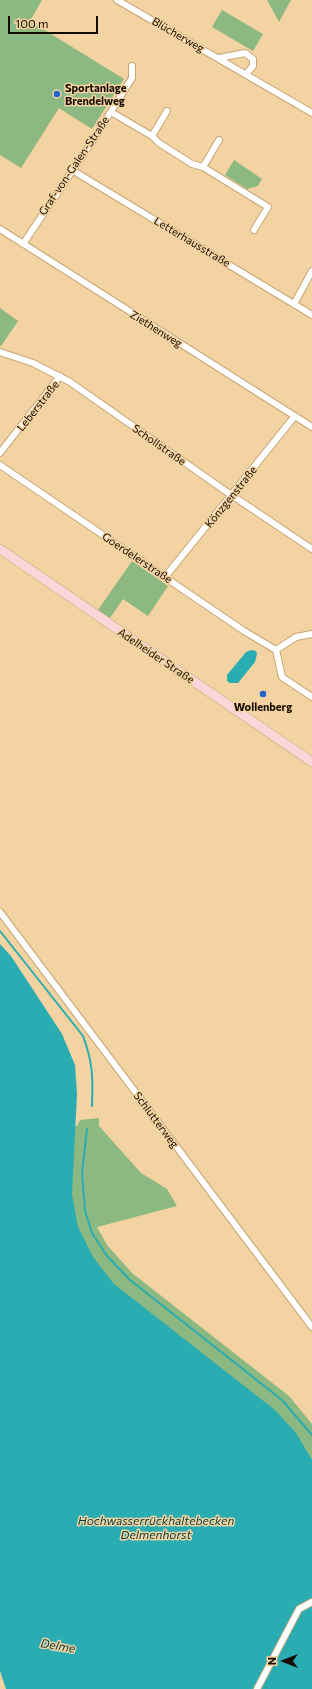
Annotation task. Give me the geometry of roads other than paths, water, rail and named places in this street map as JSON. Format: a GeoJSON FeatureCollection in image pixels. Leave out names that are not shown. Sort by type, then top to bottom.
{"type":"FeatureCollection","features":[{"type":"Feature","properties":{"kind":"main road","name":"Adelheider Straße"},"geometry":{"type":"LineString","coordinates":[[0,549],[312,762]]}},
{"type":"Feature","properties":{"kind":"street","name":"Blücherweg"},"geometry":{"type":"LineString","coordinates":[[117,0],[312,113]]}},
{"type":"Feature","properties":{"kind":"street"},"geometry":{"type":"LineString","coordinates":[[219,58],[245,53],[249,55],[253,59],[253,66],[246,74]]}},
{"type":"Feature","properties":{"kind":"street","name":"Graf-von-Galen-Straße"},"geometry":{"type":"LineString","coordinates":[[23,244],[132,78],[132,66]]}},
{"type":"Feature","properties":{"kind":"street"},"geometry":{"type":"LineString","coordinates":[[152,136],[167,111]]}},
{"type":"Feature","properties":{"kind":"street"},"geometry":{"type":"LineString","coordinates":[[111,112],[152,136],[158,143],[192,164],[203,167],[268,207],[254,230]]}},
{"type":"Feature","properties":{"kind":"street"},"geometry":{"type":"LineString","coordinates":[[203,167],[219,140]]}},
{"type":"Feature","properties":{"kind":"street","name":"Letterhausstraße"},"geometry":{"type":"LineString","coordinates":[[72,170],[312,315]]}},
{"type":"Feature","properties":{"kind":"street","name":"Ziethenweg"},"geometry":{"type":"LineString","coordinates":[[0,229],[312,427]]}},
{"type":"Feature","properties":{"kind":"street"},"geometry":{"type":"LineString","coordinates":[[294,304],[312,271]]}},
{"type":"Feature","properties":{"kind":"street","name":"Schollstraße"},"geometry":{"type":"LineString","coordinates":[[0,352],[33,363],[60,376],[232,496],[312,549]]}},
{"type":"Feature","properties":{"kind":"street","name":"Leberstraße"},"geometry":{"type":"LineString","coordinates":[[0,453],[60,376]]}},
{"type":"Feature","properties":{"kind":"street","name":"Könzgenstraße"},"geometry":{"type":"LineString","coordinates":[[165,577],[232,496],[295,416]]}},
{"type":"Feature","properties":{"kind":"street","name":"Goerdelerstraße"},"geometry":{"type":"LineString","coordinates":[[0,465],[244,631],[276,650]]}},
{"type":"Feature","properties":{"kind":"street"},"geometry":{"type":"LineString","coordinates":[[312,634],[296,637],[276,650],[282,677],[312,697]]}},
{"type":"Feature","properties":{"kind":"street","name":"Schlutterweg"},"geometry":{"type":"LineString","coordinates":[[0,912],[312,1327]]}},
{"type":"Feature","properties":{"kind":"street"},"geometry":{"type":"LineString","coordinates":[[257,1689],[291,1622],[307,1604]]}},
{"type":"Feature","properties":{"kind":"water"},"geometry":{"type":"Polygon","coordinates":[[[251,650],[256,651],[257,654],[255,662],[238,683],[230,683],[227,681],[227,675],[246,652],[251,650]]]}},
{"type":"Feature","properties":{"kind":"water","name":"Hochwasserrückhaltebecken Delmenhorst"},"geometry":{"type":"Polygon","coordinates":[[[0,944],[11,956],[62,1034],[75,1065],[77,1094],[72,1195],[78,1227],[93,1257],[114,1284],[275,1410],[296,1433],[312,1460],[312,1689],[6,1689],[0,1671],[0,944]]]}},
{"type":"Feature","properties":{"kind":"waterway"},"geometry":{"type":"LineString","coordinates":[[0,931],[83,1036],[92,1070],[92,1106]]}},
{"type":"Feature","properties":{"kind":"waterway"},"geometry":{"type":"LineString","coordinates":[[87,1129],[82,1173],[85,1211],[92,1233],[107,1256],[130,1280],[282,1400],[312,1435]]}},
{"type":"Feature","properties":{"kind":"place","name":"Sportanlage Brendelweg"},"geometry":{"type":"Point","coordinates":[57,94]}},
{"type":"Feature","properties":{"kind":"place","name":"Wollenberg"},"geometry":{"type":"Point","coordinates":[263,694]}},
{"type":"Feature","properties":{"kind":"water label","name":"Delme"},"geometry":{"type":"Point","coordinates":[58,1646]}}]}
